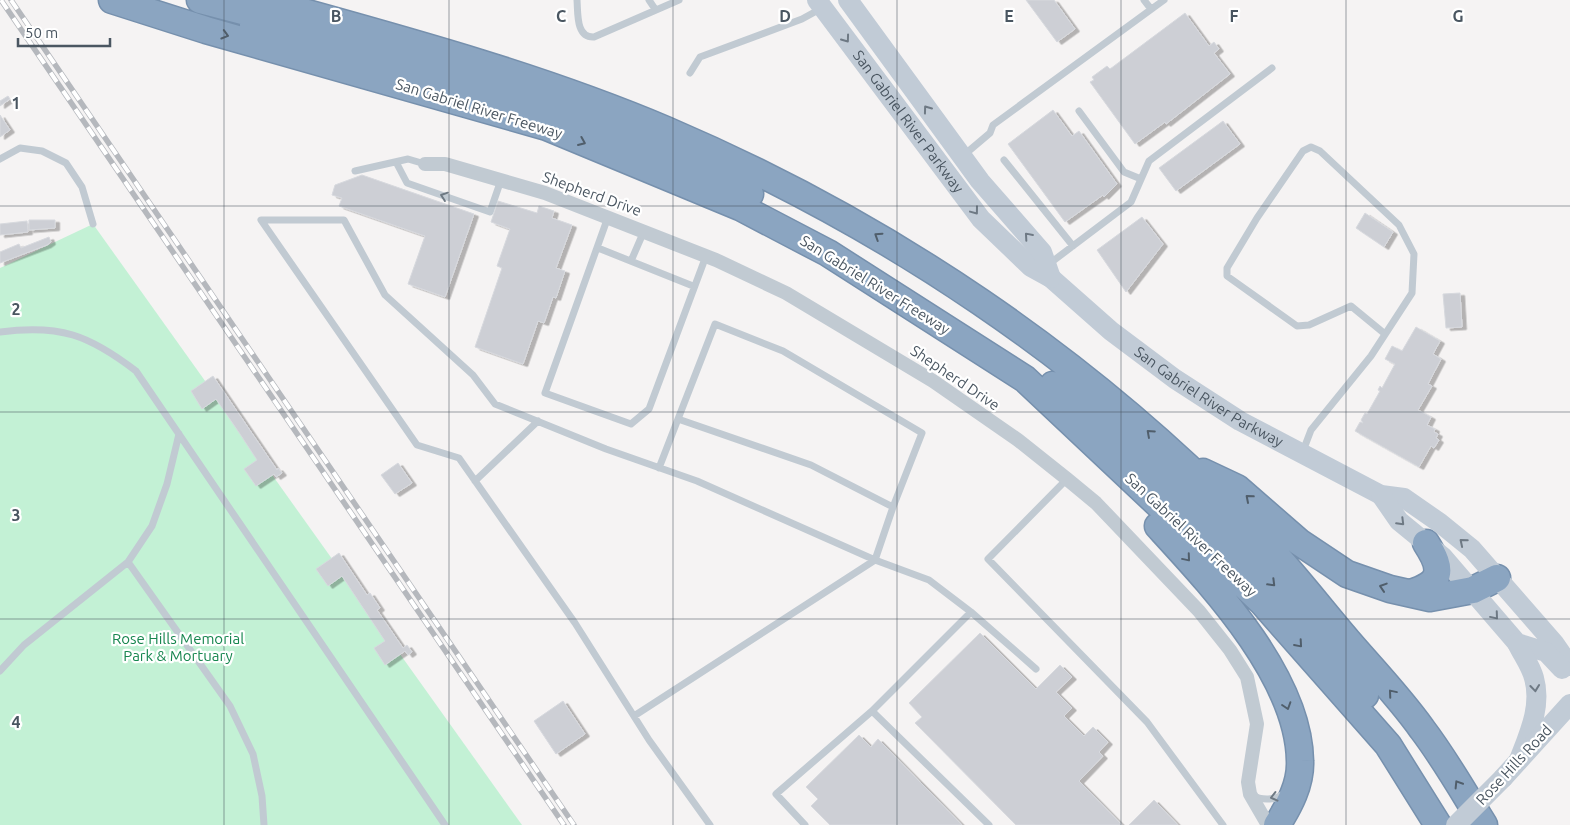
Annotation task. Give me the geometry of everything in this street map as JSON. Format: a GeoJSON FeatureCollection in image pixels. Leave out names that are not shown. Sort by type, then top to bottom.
{"type":"FeatureCollection","features":[{"type":"Feature","properties":{"kind":"highway","name":"San Gabriel River Freeway"},"geometry":{"type":"LineString","coordinates":[[112,0],[206,30],[547,127],[740,207],[828,252],[1025,379],[1262,602],[1388,746],[1438,825]]}},
{"type":"Feature","properties":{"kind":"highway"},"geometry":{"type":"LineString","coordinates":[[163,0],[447,77],[538,105],[708,173],[806,224],[899,276],[978,329],[1048,381],[1141,456],[1190,501],[1284,596],[1333,653],[1419,764],[1458,825]]}},
{"type":"Feature","properties":{"kind":"highway"},"geometry":{"type":"LineString","coordinates":[[200,0],[479,78],[640,136],[745,184],[861,246],[935,291],[1019,349],[1101,412],[1214,512],[1249,548],[1276,556]]}},
{"type":"Feature","properties":{"kind":"highway"},"geometry":{"type":"LineString","coordinates":[[260,0],[424,45],[568,93],[666,130],[863,226],[1046,348],[1119,405],[1186,465],[1276,556],[1423,730],[1484,825]]}},
{"type":"Feature","properties":{"kind":"highway"},"geometry":{"type":"LineString","coordinates":[[1025,379],[1178,548],[1252,636],[1281,689],[1295,730],[1300,761],[1296,785],[1288,806],[1277,825]]}},
{"type":"Feature","properties":{"kind":"highway"},"geometry":{"type":"LineString","coordinates":[[1186,465],[1237,488],[1299,542],[1347,574],[1410,594],[1430,598],[1472,590],[1497,578]]}},
{"type":"Feature","properties":{"kind":"highway"},"geometry":{"type":"LineString","coordinates":[[1410,594],[1429,587],[1435,579],[1438,568],[1435,556],[1426,544]]}},
{"type":"Feature","properties":{"kind":"main road","name":"San Gabriel River Parkway"},"geometry":{"type":"LineString","coordinates":[[854,2],[980,181],[1042,252],[1049,272]]}},
{"type":"Feature","properties":{"kind":"main road","name":"San Gabriel River Parkway"},"geometry":{"type":"LineString","coordinates":[[820,4],[981,219],[1031,266],[1049,272],[1111,330],[1175,378],[1240,421],[1381,495],[1404,498],[1440,523],[1472,550],[1554,643],[1570,666]]}},
{"type":"Feature","properties":{"kind":"main road","name":"San Gabriel River Parkway"},"geometry":{"type":"LineString","coordinates":[[1381,495],[1399,521],[1443,557],[1517,643],[1534,677],[1537,703],[1519,760]]}},
{"type":"Feature","properties":{"kind":"main road"},"geometry":{"type":"LineString","coordinates":[[1517,643],[1546,652],[1570,679]]}},
{"type":"Feature","properties":{"kind":"main road","name":"Rose Hills Road"},"geometry":{"type":"LineString","coordinates":[[1458,825],[1570,704]]}},
{"type":"Feature","properties":{"kind":"street","name":"Shepherd Drive"},"geometry":{"type":"LineString","coordinates":[[425,164],[445,164],[546,193],[706,256],[786,293],[933,381],[1018,440],[1096,503],[1199,611],[1230,650],[1247,677],[1257,724],[1248,782],[1250,794]]}},
{"type":"Feature","properties":{"kind":"street"},"geometry":{"type":"LineString","coordinates":[[1250,794],[1268,825]]}},
{"type":"Feature","properties":{"kind":"lane"},"geometry":{"type":"LineString","coordinates":[[577,0],[579,25],[583,34],[588,37],[594,37],[679,0]]}},
{"type":"Feature","properties":{"kind":"lane"},"geometry":{"type":"LineString","coordinates":[[649,0],[655,9]]}},
{"type":"Feature","properties":{"kind":"lane"},"geometry":{"type":"LineString","coordinates":[[1144,0],[1151,9]]}},
{"type":"Feature","properties":{"kind":"lane"},"geometry":{"type":"LineString","coordinates":[[962,156],[990,133],[993,125],[1164,0]]}},
{"type":"Feature","properties":{"kind":"lane"},"geometry":{"type":"LineString","coordinates":[[690,73],[700,57],[802,19],[820,4]]}},
{"type":"Feature","properties":{"kind":"lane"},"geometry":{"type":"LineString","coordinates":[[1049,272],[1073,246],[1132,202],[1149,161],[1272,68]]}},
{"type":"Feature","properties":{"kind":"lane"},"geometry":{"type":"LineString","coordinates":[[1079,110],[1124,172],[1141,179]]}},
{"type":"Feature","properties":{"kind":"lane"},"geometry":{"type":"LineString","coordinates":[[1302,454],[1311,430],[1371,356],[1412,293],[1414,254],[1399,225],[1320,151],[1311,147],[1303,151],[1257,218],[1227,268],[1227,276],[1297,326],[1309,325],[1351,306],[1385,334]]}},
{"type":"Feature","properties":{"kind":"lane"},"geometry":{"type":"LineString","coordinates":[[0,159],[20,148],[42,151],[66,163],[82,187],[93,224]]}},
{"type":"Feature","properties":{"kind":"lane"},"geometry":{"type":"LineString","coordinates":[[355,171],[408,159],[425,164]]}},
{"type":"Feature","properties":{"kind":"lane"},"geometry":{"type":"LineString","coordinates":[[1004,160],[1073,246]]}},
{"type":"Feature","properties":{"kind":"lane"},"geometry":{"type":"LineString","coordinates":[[396,162],[407,183],[490,212],[501,180]]}},
{"type":"Feature","properties":{"kind":"lane"},"geometry":{"type":"LineString","coordinates":[[608,217],[545,393],[631,424],[649,409],[693,286],[706,256]]}},
{"type":"Feature","properties":{"kind":"lane"},"geometry":{"type":"LineString","coordinates":[[710,825],[634,716],[575,623],[459,458],[417,445],[261,220],[344,220],[385,295],[474,375],[496,404],[697,482],[875,560],[929,580],[971,612],[1036,669]]}},
{"type":"Feature","properties":{"kind":"lane"},"geometry":{"type":"LineString","coordinates":[[632,261],[644,231]]}},
{"type":"Feature","properties":{"kind":"lane"},"geometry":{"type":"LineString","coordinates":[[598,248],[693,286]]}},
{"type":"Feature","properties":{"kind":"lane"},"geometry":{"type":"LineString","coordinates":[[634,716],[875,560],[893,507],[922,433],[783,351],[715,324],[659,468]]}},
{"type":"Feature","properties":{"kind":"lane"},"geometry":{"type":"LineString","coordinates":[[0,332],[31,328],[64,333],[107,349],[136,371],[445,825]]}},
{"type":"Feature","properties":{"kind":"lane"},"geometry":{"type":"LineString","coordinates":[[678,419],[811,465],[893,507]]}},
{"type":"Feature","properties":{"kind":"lane"},"geometry":{"type":"LineString","coordinates":[[475,481],[538,421]]}},
{"type":"Feature","properties":{"kind":"lane"},"geometry":{"type":"LineString","coordinates":[[0,671],[24,645],[128,562],[152,526],[167,484],[179,434]]}},
{"type":"Feature","properties":{"kind":"lane"},"geometry":{"type":"LineString","coordinates":[[1068,479],[988,560],[1147,722],[1223,825]]}},
{"type":"Feature","properties":{"kind":"lane"},"geometry":{"type":"LineString","coordinates":[[128,562],[230,706],[253,754],[262,796],[264,825]]}},
{"type":"Feature","properties":{"kind":"lane"},"geometry":{"type":"LineString","coordinates":[[805,825],[776,794],[872,710],[971,612]]}},
{"type":"Feature","properties":{"kind":"lane"},"geometry":{"type":"LineString","coordinates":[[872,710],[989,825]]}},
{"type":"Feature","properties":{"kind":"lane"},"geometry":{"type":"LineString","coordinates":[[1250,794],[1256,798],[1278,798],[1296,785]]}},
{"type":"Feature","properties":{"kind":"green space","name":"Rose Hills Memorial Park & Mortuary"},"geometry":{"type":"Polygon","coordinates":[[[93,224],[522,825],[0,825],[0,268],[93,224]]]}},
{"type":"Feature","properties":{"kind":"building"},"geometry":{"type":"Polygon","coordinates":[[[1026,0],[1054,0],[1075,29],[1057,42],[1026,0]]]}},
{"type":"Feature","properties":{"kind":"building"},"geometry":{"type":"Polygon","coordinates":[[[1185,13],[1209,46],[1214,42],[1219,49],[1214,53],[1230,74],[1166,124],[1165,122],[1135,144],[1090,82],[1094,80],[1092,77],[1107,66],[1110,69],[1185,13]]]}},
{"type":"Feature","properties":{"kind":"building"},"geometry":{"type":"Polygon","coordinates":[[[8,96],[10,99],[0,106],[0,101],[8,96]]]}},
{"type":"Feature","properties":{"kind":"building"},"geometry":{"type":"Polygon","coordinates":[[[1053,110],[1072,136],[1079,131],[1117,184],[1104,197],[1103,195],[1065,222],[1008,144],[1053,110]]]}},
{"type":"Feature","properties":{"kind":"building"},"geometry":{"type":"Polygon","coordinates":[[[0,115],[10,130],[0,137],[0,115]]]}},
{"type":"Feature","properties":{"kind":"building"},"geometry":{"type":"Polygon","coordinates":[[[1223,121],[1240,144],[1176,191],[1159,168],[1223,121]]]}},
{"type":"Feature","properties":{"kind":"building"},"geometry":{"type":"Polygon","coordinates":[[[362,175],[474,214],[445,297],[408,284],[425,236],[339,206],[342,198],[332,195],[335,185],[362,175]]]}},
{"type":"Feature","properties":{"kind":"building"},"geometry":{"type":"Polygon","coordinates":[[[498,201],[537,213],[539,206],[554,211],[552,218],[572,225],[556,268],[565,271],[556,298],[553,297],[544,323],[538,321],[523,364],[475,347],[502,268],[497,266],[510,229],[491,222],[498,201]]]}},
{"type":"Feature","properties":{"kind":"building"},"geometry":{"type":"Polygon","coordinates":[[[1365,213],[1393,232],[1384,247],[1356,228],[1365,213]]]}},
{"type":"Feature","properties":{"kind":"building"},"geometry":{"type":"Polygon","coordinates":[[[1142,217],[1163,244],[1126,292],[1097,250],[1142,217]]]}},
{"type":"Feature","properties":{"kind":"building"},"geometry":{"type":"Polygon","coordinates":[[[29,220],[55,220],[55,228],[29,230],[29,220]]]}},
{"type":"Feature","properties":{"kind":"building"},"geometry":{"type":"Polygon","coordinates":[[[27,221],[28,232],[0,235],[0,224],[27,221]]]}},
{"type":"Feature","properties":{"kind":"building"},"geometry":{"type":"Polygon","coordinates":[[[49,237],[51,242],[47,245],[0,263],[0,252],[19,244],[21,248],[49,237]]]}},
{"type":"Feature","properties":{"kind":"building"},"geometry":{"type":"Polygon","coordinates":[[[1460,293],[1462,327],[1446,328],[1443,294],[1460,293]]]}},
{"type":"Feature","properties":{"kind":"building"},"geometry":{"type":"Polygon","coordinates":[[[1416,327],[1440,341],[1433,354],[1441,359],[1428,384],[1432,386],[1418,410],[1431,417],[1427,425],[1435,429],[1434,432],[1438,434],[1436,438],[1439,440],[1434,448],[1431,446],[1419,467],[1355,431],[1360,422],[1363,423],[1361,420],[1365,413],[1367,414],[1380,391],[1378,390],[1380,386],[1382,388],[1395,364],[1385,359],[1392,346],[1402,351],[1416,327]]]}},
{"type":"Feature","properties":{"kind":"building"},"geometry":{"type":"Polygon","coordinates":[[[213,376],[277,470],[278,468],[282,473],[276,477],[274,474],[256,486],[244,469],[257,460],[216,399],[202,409],[191,391],[213,376]]]}},
{"type":"Feature","properties":{"kind":"building"},"geometry":{"type":"Polygon","coordinates":[[[398,463],[412,483],[395,494],[381,475],[398,463]]]}},
{"type":"Feature","properties":{"kind":"building"},"geometry":{"type":"Polygon","coordinates":[[[339,553],[367,595],[370,593],[380,608],[377,610],[403,648],[407,645],[412,652],[408,655],[405,651],[385,665],[374,648],[385,641],[342,576],[328,586],[316,569],[339,553]]]}},
{"type":"Feature","properties":{"kind":"building"},"geometry":{"type":"Polygon","coordinates":[[[980,633],[1036,689],[1060,665],[1072,677],[1056,692],[1072,708],[1064,716],[1084,736],[1093,727],[1108,742],[1099,752],[1103,756],[1079,781],[1122,825],[1016,825],[915,723],[922,717],[909,703],[980,633]]]}},
{"type":"Feature","properties":{"kind":"building"},"geometry":{"type":"Polygon","coordinates":[[[563,701],[585,734],[556,754],[534,721],[563,701]]]}},
{"type":"Feature","properties":{"kind":"building"},"geometry":{"type":"Polygon","coordinates":[[[859,735],[871,747],[878,739],[962,825],[830,825],[811,806],[818,799],[806,787],[859,735]]]}},
{"type":"Feature","properties":{"kind":"building"},"geometry":{"type":"Polygon","coordinates":[[[1154,800],[1178,825],[1129,825],[1154,800]]]}},
{"type":"Feature","properties":{"kind":"railway"},"geometry":{"type":"LineString","coordinates":[[1,0],[564,825]]}},
{"type":"Feature","properties":{"kind":"railway"},"geometry":{"type":"LineString","coordinates":[[11,0],[574,825]]}}]}
